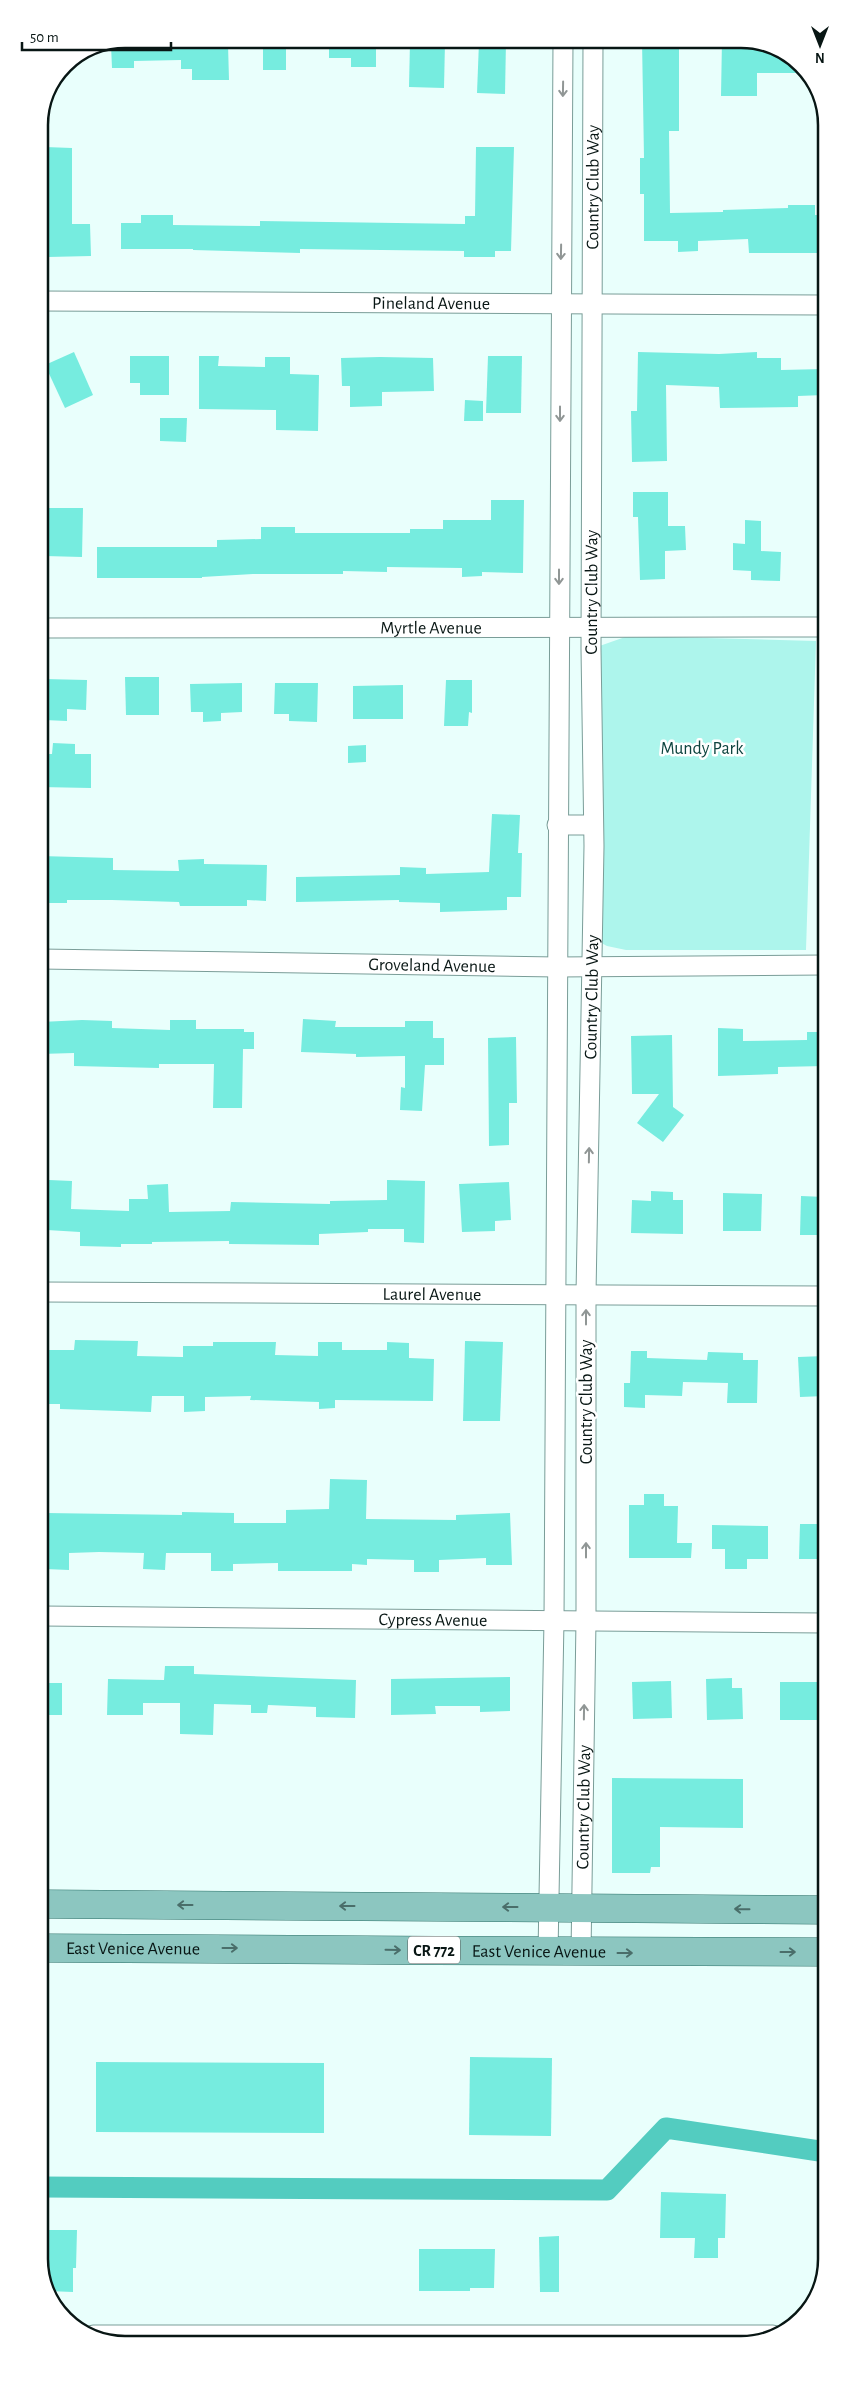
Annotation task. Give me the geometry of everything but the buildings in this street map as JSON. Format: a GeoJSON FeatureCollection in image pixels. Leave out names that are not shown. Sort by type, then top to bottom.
{"type":"FeatureCollection","features":[{"type":"Feature","properties":{"kind":"main road"},"geometry":{"type":"LineString","coordinates":[[47,1904],[818,1910]]}},
{"type":"Feature","properties":{"kind":"main road","name":"East Venice Avenue"},"geometry":{"type":"LineString","coordinates":[[47,1948],[367,1949],[548,1953],[818,1952]]}},
{"type":"Feature","properties":{"kind":"street","name":"Country Club Way"},"geometry":{"type":"LineString","coordinates":[[548,1953],[554,1620],[564,48]]}},
{"type":"Feature","properties":{"kind":"street","name":"Country Club Way"},"geometry":{"type":"LineString","coordinates":[[581,1953],[586,1620],[586,1294],[593,825],[591,628],[594,304],[593,48]]}},
{"type":"Feature","properties":{"kind":"street","name":"Pineland Avenue"},"geometry":{"type":"LineString","coordinates":[[48,301],[818,305]]}},
{"type":"Feature","properties":{"kind":"street","name":"Myrtle Avenue"},"geometry":{"type":"LineString","coordinates":[[48,628],[818,627]]}},
{"type":"Feature","properties":{"kind":"street"},"geometry":{"type":"LineString","coordinates":[[558,825],[593,825]]}},
{"type":"Feature","properties":{"kind":"street","name":"Groveland Avenue"},"geometry":{"type":"LineString","coordinates":[[48,959],[557,967],[818,965]]}},
{"type":"Feature","properties":{"kind":"street","name":"Laurel Avenue"},"geometry":{"type":"LineString","coordinates":[[47,1292],[818,1296]]}},
{"type":"Feature","properties":{"kind":"street","name":"Cypress Avenue"},"geometry":{"type":"LineString","coordinates":[[47,1616],[818,1622]]}},
{"type":"Feature","properties":{"kind":"street"},"geometry":{"type":"LineString","coordinates":[[109,2335],[751,2336]]}},
{"type":"Feature","properties":{"kind":"green space","name":"Mundy Park"},"geometry":{"type":"Polygon","coordinates":[[[628,636],[816,641],[806,950],[626,950],[607,946],[592,938],[591,649],[628,636]]]}},
{"type":"Feature","properties":{"kind":"waterway"},"geometry":{"type":"LineString","coordinates":[[47,2187],[607,2190],[666,2128],[818,2151]]}}]}
